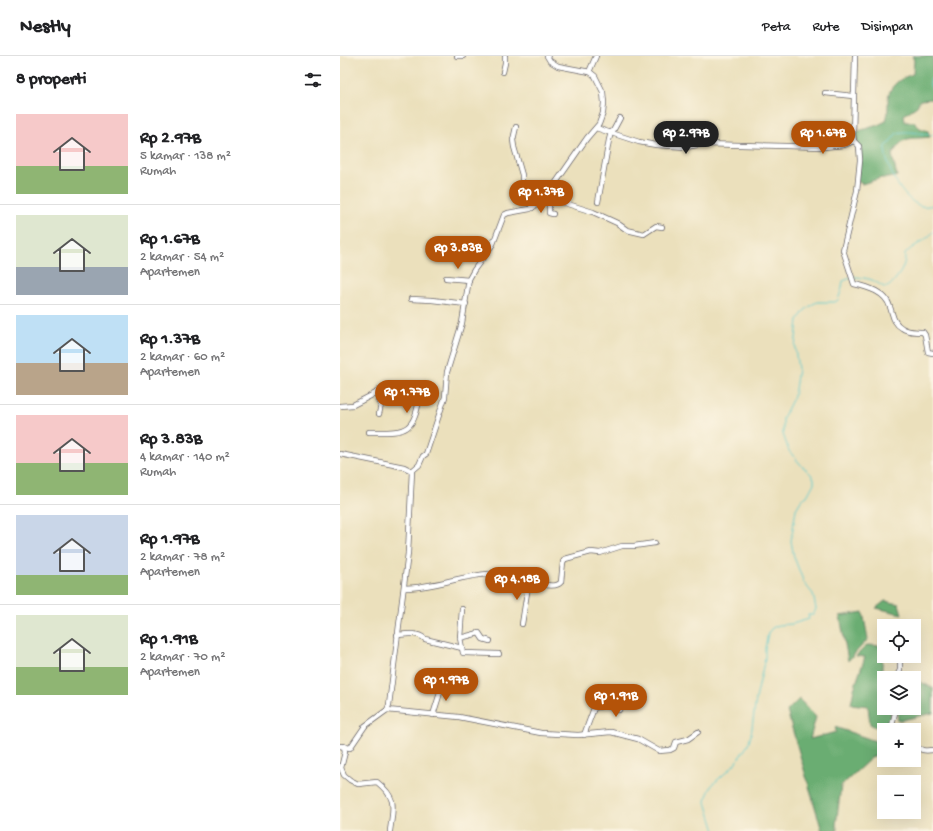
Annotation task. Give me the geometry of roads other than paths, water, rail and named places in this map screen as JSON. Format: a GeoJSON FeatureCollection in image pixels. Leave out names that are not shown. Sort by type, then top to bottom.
{"type":"FeatureCollection","features":[{"type":"Feature","properties":{"kind":"street"},"geometry":{"type":"LineString","coordinates":[[457,56],[463,56]]}},
{"type":"Feature","properties":{"kind":"street"},"geometry":{"type":"LineString","coordinates":[[503,72],[505,56]]}},
{"type":"Feature","properties":{"kind":"street"},"geometry":{"type":"LineString","coordinates":[[342,746],[350,748],[365,726],[387,710],[389,705],[410,533],[409,511],[412,471],[419,465],[423,456],[426,454],[445,397],[447,372],[466,304],[469,280],[474,270],[493,244],[504,215],[532,208],[547,200],[587,138],[599,124],[603,113],[604,99],[602,89],[595,76],[589,72],[562,67],[552,62],[546,56]]}},
{"type":"Feature","properties":{"kind":"street"},"geometry":{"type":"LineString","coordinates":[[589,72],[596,56]]}},
{"type":"Feature","properties":{"kind":"street"},"geometry":{"type":"LineString","coordinates":[[855,56],[853,134],[854,141],[859,146],[860,160],[857,190],[843,250],[854,284],[873,289],[886,299],[890,305],[895,323],[901,328],[912,332],[923,332],[925,335],[928,352],[933,353]]}},
{"type":"Feature","properties":{"kind":"street"},"geometry":{"type":"LineString","coordinates":[[825,92],[853,96]]}},
{"type":"Feature","properties":{"kind":"street"},"geometry":{"type":"LineString","coordinates":[[598,202],[611,132],[620,118]]}},
{"type":"Feature","properties":{"kind":"street"},"geometry":{"type":"LineString","coordinates":[[516,127],[513,140],[522,176],[522,188],[529,196],[532,208]]}},
{"type":"Feature","properties":{"kind":"street"},"geometry":{"type":"LineString","coordinates":[[596,128],[639,142],[656,145],[686,146],[703,144],[824,147],[844,145],[854,141]]}},
{"type":"Feature","properties":{"kind":"street"},"geometry":{"type":"LineString","coordinates":[[547,200],[549,213],[553,214]]}},
{"type":"Feature","properties":{"kind":"street"},"geometry":{"type":"LineString","coordinates":[[547,200],[558,201],[593,212],[617,223],[627,230],[644,234],[656,226],[662,227]]}},
{"type":"Feature","properties":{"kind":"street"},"geometry":{"type":"LineString","coordinates":[[446,278],[469,280]]}},
{"type":"Feature","properties":{"kind":"street"},"geometry":{"type":"LineString","coordinates":[[410,299],[466,304]]}},
{"type":"Feature","properties":{"kind":"street"},"geometry":{"type":"LineString","coordinates":[[340,406],[353,405],[376,393],[382,388],[413,388],[414,394],[420,394],[417,412],[409,426],[400,430],[369,432]]}},
{"type":"Feature","properties":{"kind":"street"},"geometry":{"type":"LineString","coordinates":[[376,393],[381,405],[380,414]]}},
{"type":"Feature","properties":{"kind":"street"},"geometry":{"type":"LineString","coordinates":[[340,454],[404,466],[412,471]]}},
{"type":"Feature","properties":{"kind":"street"},"geometry":{"type":"LineString","coordinates":[[404,588],[424,587],[457,578],[501,573],[548,586],[560,584],[562,562],[565,559],[591,552],[600,553],[622,546],[655,543]]}},
{"type":"Feature","properties":{"kind":"street"},"geometry":{"type":"LineString","coordinates":[[522,624],[529,580]]}},
{"type":"Feature","properties":{"kind":"street"},"geometry":{"type":"LineString","coordinates":[[462,610],[460,638],[463,652],[499,654]]}},
{"type":"Feature","properties":{"kind":"street"},"geometry":{"type":"LineString","coordinates":[[398,635],[413,634],[421,636],[425,639],[462,648]]}},
{"type":"Feature","properties":{"kind":"street"},"geometry":{"type":"LineString","coordinates":[[460,638],[479,634],[483,639],[490,641]]}},
{"type":"Feature","properties":{"kind":"street"},"geometry":{"type":"LineString","coordinates":[[433,715],[441,685]]}},
{"type":"Feature","properties":{"kind":"street"},"geometry":{"type":"LineString","coordinates":[[584,735],[594,708],[605,705],[619,710],[624,702],[620,699]]}},
{"type":"Feature","properties":{"kind":"street"},"geometry":{"type":"LineString","coordinates":[[387,710],[459,717],[541,733],[584,735],[602,732],[616,733],[638,740],[659,751],[670,750],[674,748],[676,742],[688,739],[698,732]]}},
{"type":"Feature","properties":{"kind":"street"},"geometry":{"type":"LineString","coordinates":[[342,746],[345,752],[341,768],[344,775],[358,784],[377,782],[390,796],[394,806],[390,831]]}},
{"type":"Feature","properties":{"kind":"street"},"geometry":{"type":"LineString","coordinates":[[921,750],[933,750]]}},
{"type":"Feature","properties":{"kind":"waterway"},"geometry":{"type":"LineString","coordinates":[[933,78],[931,79],[930,84],[933,92]]}},
{"type":"Feature","properties":{"kind":"waterway"},"geometry":{"type":"LineString","coordinates":[[933,135],[911,132],[897,133],[885,148],[888,164],[901,190],[907,197],[921,206],[933,205]]}},
{"type":"Feature","properties":{"kind":"waterway"},"geometry":{"type":"LineString","coordinates":[[854,277],[870,279],[885,287],[888,287],[902,269],[905,254],[933,232]]}},
{"type":"Feature","properties":{"kind":"waterway"},"geometry":{"type":"LineString","coordinates":[[715,831],[706,802],[707,796],[712,785],[733,766],[748,745],[765,658],[768,633],[772,628],[779,625],[792,624],[809,619],[808,615],[813,615],[816,609],[813,594],[804,583],[794,557],[791,541],[796,509],[802,499],[807,496],[814,483],[814,479],[789,451],[783,434],[783,418],[794,396],[798,369],[795,348],[798,320],[805,310],[813,304],[817,302],[835,302],[838,300],[843,281],[851,278]]}}]}
